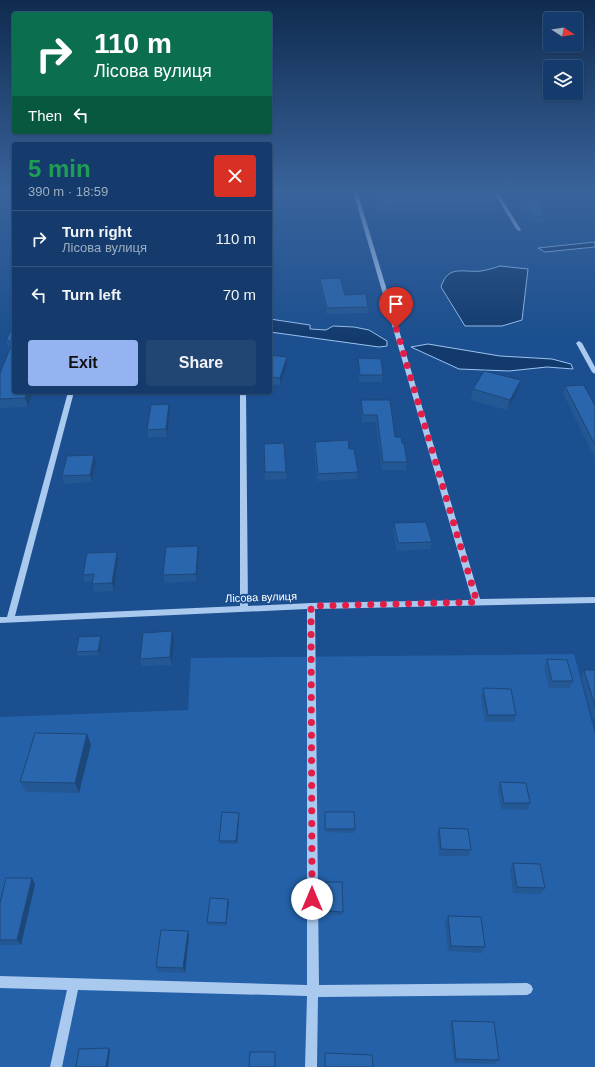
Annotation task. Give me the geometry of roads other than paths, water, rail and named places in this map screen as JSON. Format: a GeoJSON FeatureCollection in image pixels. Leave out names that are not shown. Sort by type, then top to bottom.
{"type":"FeatureCollection","features":[{"type":"Feature","properties":{"kind":"street"},"geometry":{"type":"LineString","coordinates":[[370,241],[477,602]]}},
{"type":"Feature","properties":{"kind":"street"},"geometry":{"type":"LineString","coordinates":[[579,343],[595,372]]}},
{"type":"Feature","properties":{"kind":"street"},"geometry":{"type":"LineString","coordinates":[[10,619],[70,394]]}},
{"type":"Feature","properties":{"kind":"street"},"geometry":{"type":"LineString","coordinates":[[243,394],[244,609]]}},
{"type":"Feature","properties":{"kind":"street","name":"Лісова вулиця"},"geometry":{"type":"LineString","coordinates":[[0,620],[311,606],[595,600]]}},
{"type":"Feature","properties":{"kind":"street"},"geometry":{"type":"LineString","coordinates":[[311,606],[313,991],[311,1067]]}},
{"type":"Feature","properties":{"kind":"street"},"geometry":{"type":"LineString","coordinates":[[0,982],[313,991],[527,989]]}},
{"type":"Feature","properties":{"kind":"street"},"geometry":{"type":"LineString","coordinates":[[56,1067],[74,984]]}}]}
